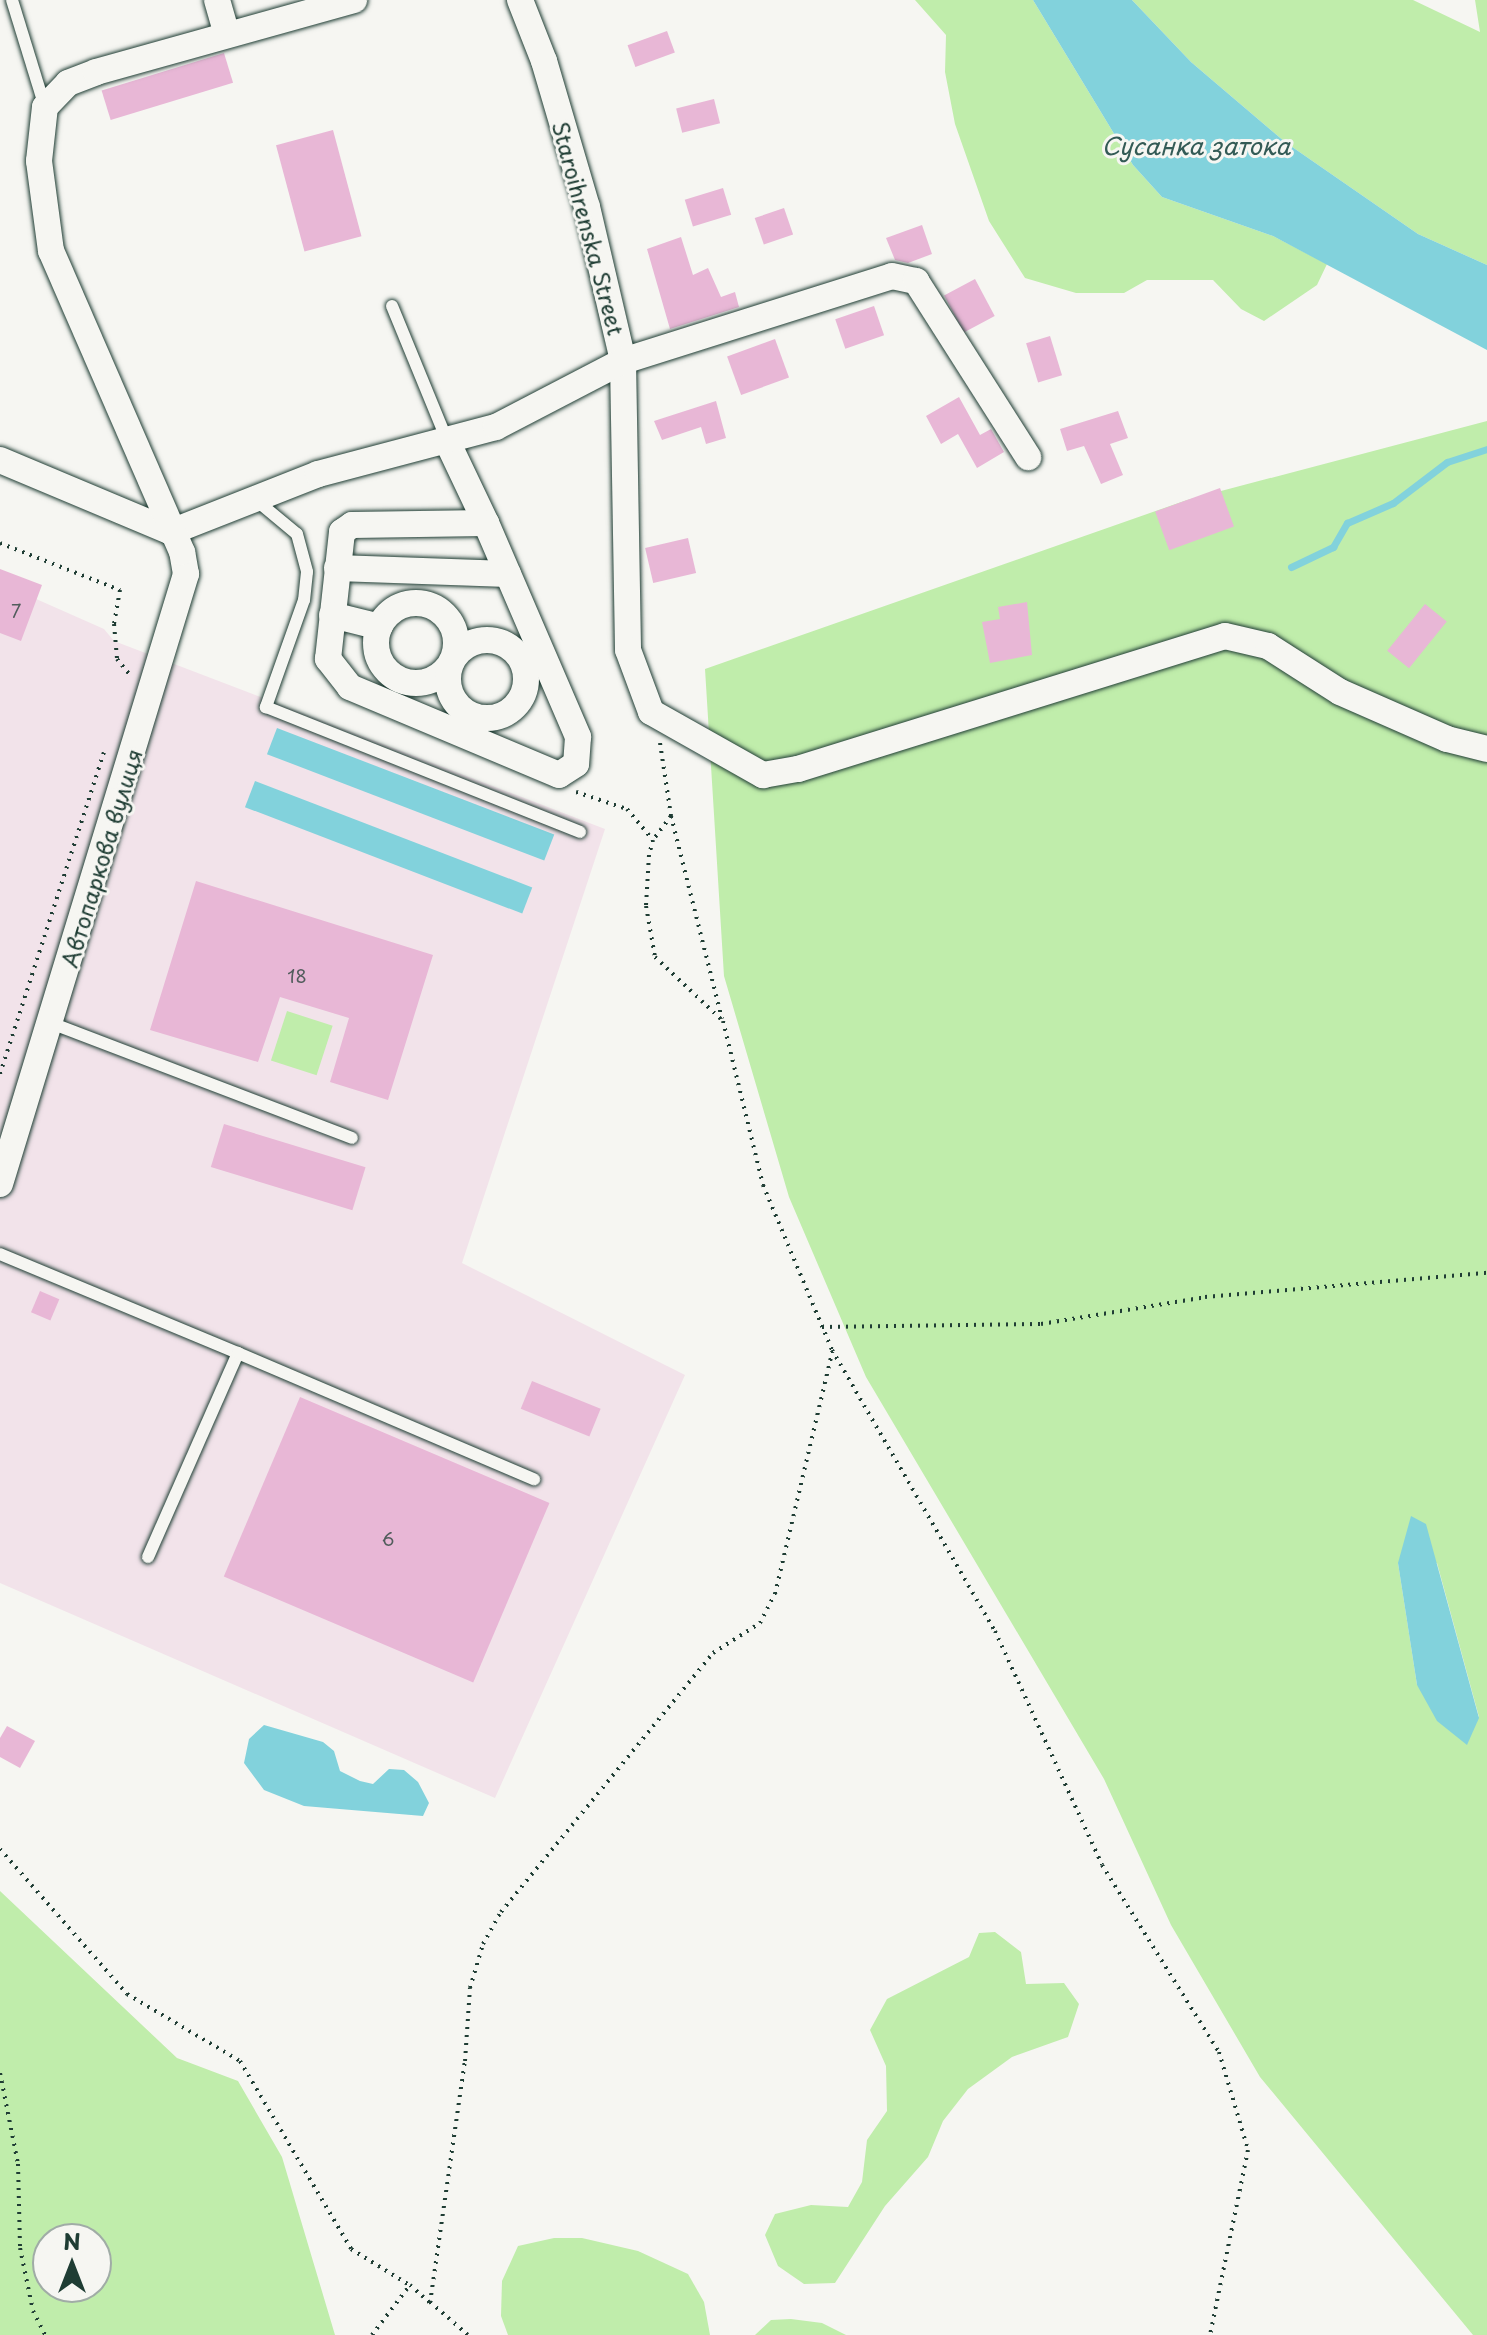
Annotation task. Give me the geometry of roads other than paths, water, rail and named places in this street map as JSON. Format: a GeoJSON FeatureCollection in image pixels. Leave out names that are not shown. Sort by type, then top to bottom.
{"type":"FeatureCollection","features":[{"type":"Feature","properties":{"kind":"street"},"geometry":{"type":"LineString","coordinates":[[217,0],[227,35]]}},
{"type":"Feature","properties":{"kind":"street"},"geometry":{"type":"LineString","coordinates":[[45,107],[68,83],[354,0]]}},
{"type":"Feature","properties":{"kind":"street","name":"Staroihrenska Street"},"geometry":{"type":"LineString","coordinates":[[520,0],[544,61],[587,207],[623,361],[631,605],[628,650],[651,712],[763,775],[798,769],[1225,636],[1257,642],[1340,692],[1447,739],[1487,749]]}},
{"type":"Feature","properties":{"kind":"street","name":"Автопаркова вулиця"},"geometry":{"type":"LineString","coordinates":[[0,1184],[186,574],[51,251],[39,161],[45,107]]}},
{"type":"Feature","properties":{"kind":"street"},"geometry":{"type":"LineString","coordinates":[[0,460],[171,532],[318,474],[448,443],[529,414],[623,361],[733,323],[907,275],[916,281],[1028,457]]}},
{"type":"Feature","properties":{"kind":"street"},"geometry":{"type":"LineString","coordinates":[[448,443],[486,523],[578,737],[576,764],[559,775],[350,687],[328,659],[338,542],[352,525],[486,523]]}},
{"type":"Feature","properties":{"kind":"street"},"geometry":{"type":"LineString","coordinates":[[337,568],[508,574]]}},
{"type":"Feature","properties":{"kind":"street"},"geometry":{"type":"LineString","coordinates":[[405,605],[439,610],[453,627],[453,661],[427,682],[394,677],[379,660],[380,627],[405,605]]}},
{"type":"Feature","properties":{"kind":"street"},"geometry":{"type":"LineString","coordinates":[[332,615],[380,627]]}},
{"type":"Feature","properties":{"kind":"lane"},"geometry":{"type":"LineString","coordinates":[[12,0],[45,107]]}},
{"type":"Feature","properties":{"kind":"lane"},"geometry":{"type":"LineString","coordinates":[[392,306],[448,443]]}},
{"type":"Feature","properties":{"kind":"lane"},"geometry":{"type":"LineString","coordinates":[[253,498],[297,534],[307,572],[304,600],[266,707],[580,832]]}},
{"type":"Feature","properties":{"kind":"lane"},"geometry":{"type":"LineString","coordinates":[[51,1023],[352,1138]]}},
{"type":"Feature","properties":{"kind":"lane"},"geometry":{"type":"LineString","coordinates":[[0,1254],[534,1479]]}},
{"type":"Feature","properties":{"kind":"lane"},"geometry":{"type":"LineString","coordinates":[[148,1557],[238,1353]]}},
{"type":"Feature","properties":{"kind":"water","name":"Сусанка затока"},"geometry":{"type":"Polygon","coordinates":[[[1033,0],[1132,0],[1191,62],[1285,142],[1418,234],[1487,265],[1487,350],[1273,236],[1162,197],[1133,165],[1033,0]]]}},
{"type":"Feature","properties":{"kind":"water"},"geometry":{"type":"Polygon","coordinates":[[[277,728],[554,834],[544,861],[267,754],[277,728]]]}},
{"type":"Feature","properties":{"kind":"water"},"geometry":{"type":"Polygon","coordinates":[[[255,781],[532,887],[522,914],[245,807],[255,781]]]}},
{"type":"Feature","properties":{"kind":"water"},"geometry":{"type":"Polygon","coordinates":[[[1411,1516],[1426,1524],[1479,1718],[1467,1745],[1437,1721],[1417,1685],[1398,1563],[1411,1516]]]}},
{"type":"Feature","properties":{"kind":"water"},"geometry":{"type":"Polygon","coordinates":[[[264,1725],[323,1742],[334,1751],[340,1771],[360,1781],[373,1784],[389,1769],[404,1770],[418,1782],[429,1803],[423,1816],[304,1806],[264,1790],[244,1763],[249,1739],[264,1725]]]}},
{"type":"Feature","properties":{"kind":"waterway"},"geometry":{"type":"LineString","coordinates":[[1291,567],[1333,547],[1347,523],[1393,503],[1447,462],[1487,449]]}}]}
